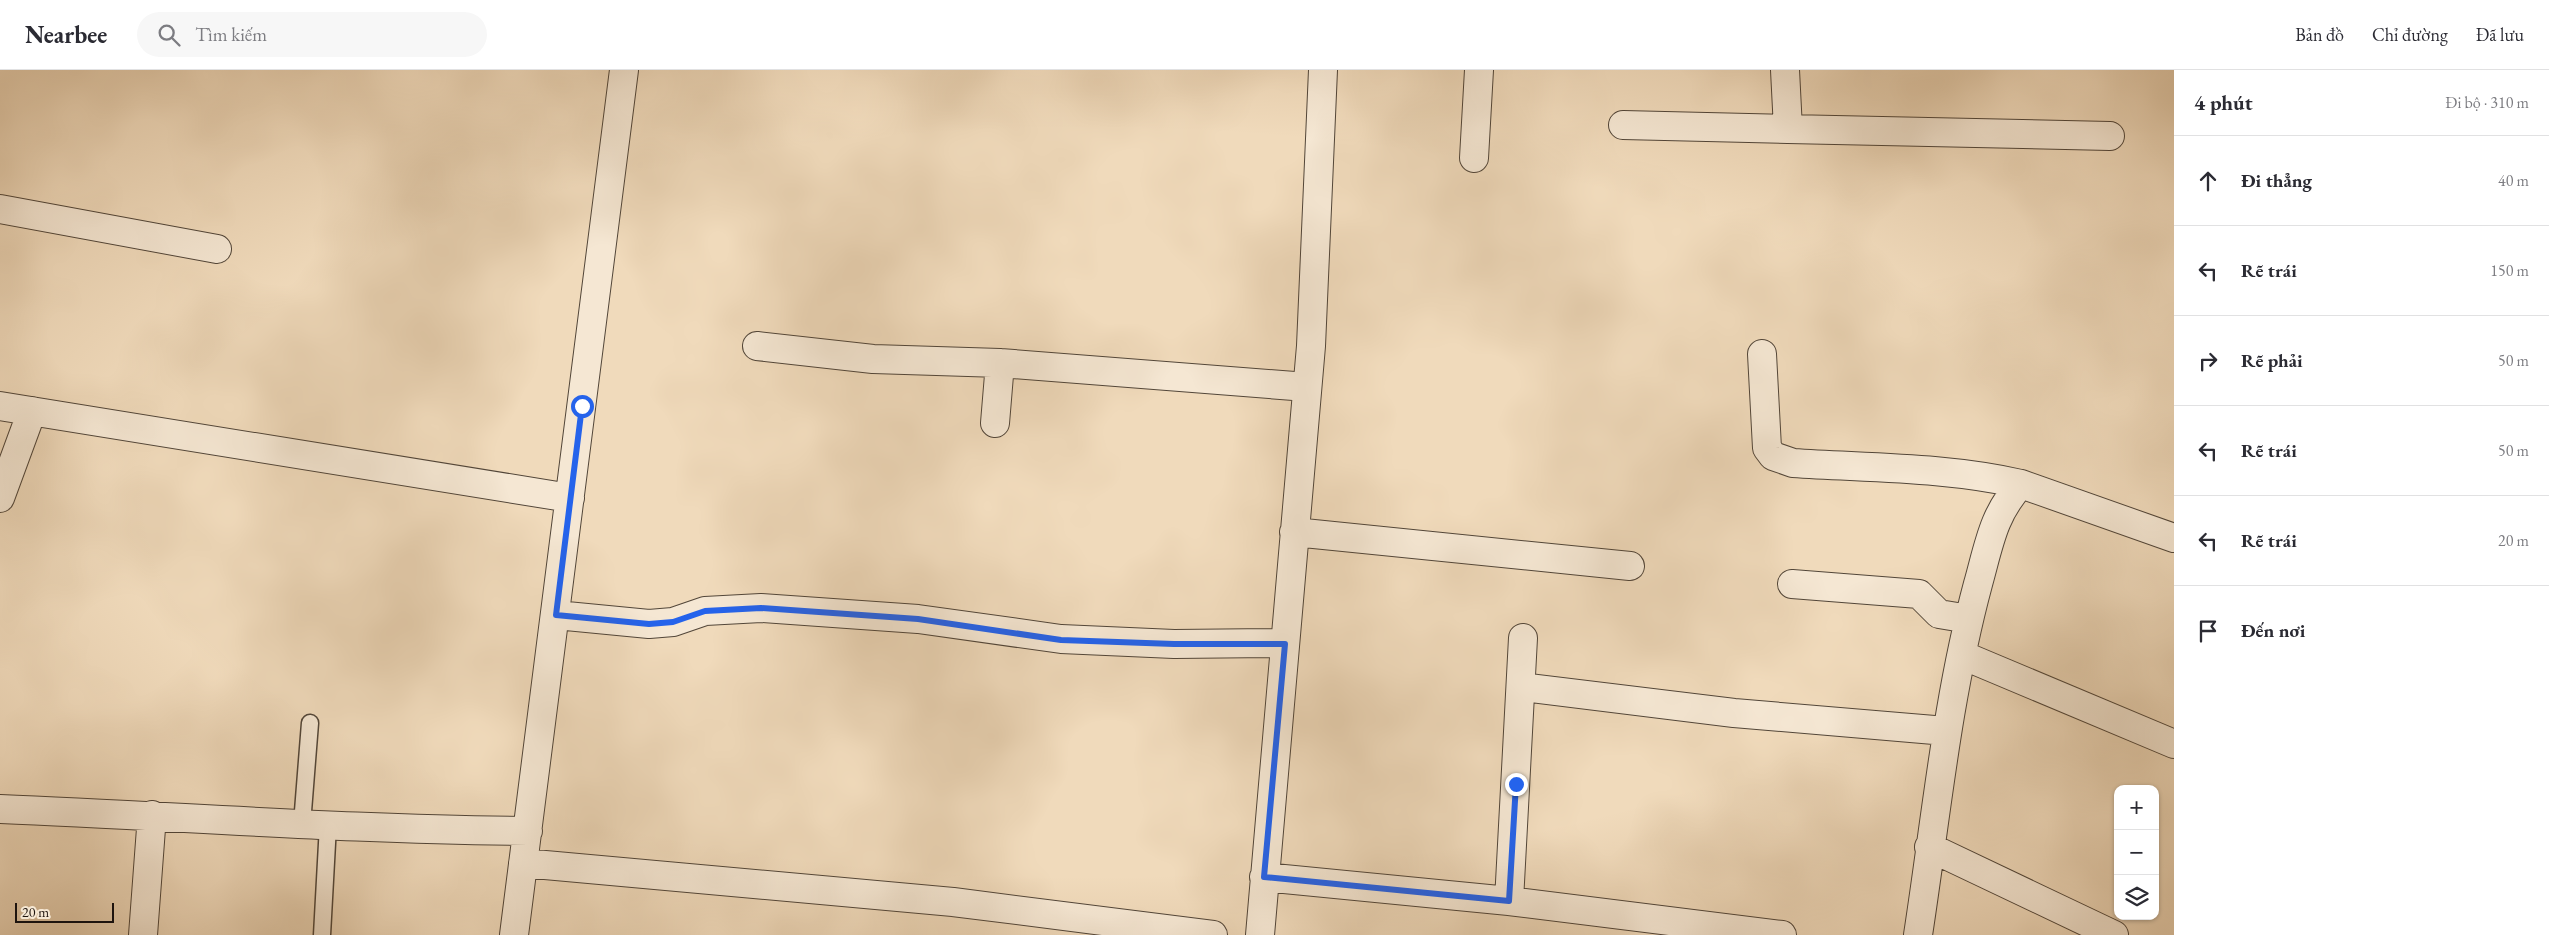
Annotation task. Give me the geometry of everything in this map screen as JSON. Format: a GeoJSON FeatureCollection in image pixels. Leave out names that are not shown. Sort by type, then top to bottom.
{"type":"FeatureCollection","features":[{"type":"Feature","properties":{"kind":"street"},"geometry":{"type":"LineString","coordinates":[[514,935],[624,70]]}},
{"type":"Feature","properties":{"kind":"street"},"geometry":{"type":"LineString","coordinates":[[1260,935],[1307,387],[1323,70]]}},
{"type":"Feature","properties":{"kind":"street"},"geometry":{"type":"LineString","coordinates":[[1474,158],[1479,70]]}},
{"type":"Feature","properties":{"kind":"street"},"geometry":{"type":"LineString","coordinates":[[1784,70],[1788,129]]}},
{"type":"Feature","properties":{"kind":"street"},"geometry":{"type":"LineString","coordinates":[[1622,125],[2110,136]]}},
{"type":"Feature","properties":{"kind":"street"},"geometry":{"type":"LineString","coordinates":[[0,209],[217,249]]}},
{"type":"Feature","properties":{"kind":"street"},"geometry":{"type":"LineString","coordinates":[[757,346],[873,359],[1000,363],[1307,387]]}},
{"type":"Feature","properties":{"kind":"street"},"geometry":{"type":"LineString","coordinates":[[1762,354],[1767,448],[1774,456],[1793,463],[1992,477],[2020,484],[2174,538]]}},
{"type":"Feature","properties":{"kind":"street"},"geometry":{"type":"LineString","coordinates":[[995,423],[1000,363]]}},
{"type":"Feature","properties":{"kind":"street"},"geometry":{"type":"LineString","coordinates":[[0,406],[570,498]]}},
{"type":"Feature","properties":{"kind":"street"},"geometry":{"type":"LineString","coordinates":[[0,498],[32,411]]}},
{"type":"Feature","properties":{"kind":"street"},"geometry":{"type":"LineString","coordinates":[[1918,935],[1929,847],[1942,772],[1946,731],[1969,619],[1995,522],[2006,500],[2020,484]]}},
{"type":"Feature","properties":{"kind":"street"},"geometry":{"type":"LineString","coordinates":[[1294,532],[1630,566]]}},
{"type":"Feature","properties":{"kind":"street"},"geometry":{"type":"LineString","coordinates":[[1792,584],[1919,594],[1939,614],[1969,619]]}},
{"type":"Feature","properties":{"kind":"street"},"geometry":{"type":"LineString","coordinates":[[556,615],[649,624],[673,622],[705,611],[761,608],[918,619],[1061,640],[1174,644],[1285,644]]}},
{"type":"Feature","properties":{"kind":"street"},"geometry":{"type":"LineString","coordinates":[[1509,901],[1522,687],[1523,638]]}},
{"type":"Feature","properties":{"kind":"street"},"geometry":{"type":"LineString","coordinates":[[1962,655],[2174,744]]}},
{"type":"Feature","properties":{"kind":"street"},"geometry":{"type":"LineString","coordinates":[[1522,687],[1734,713],[1946,731]]}},
{"type":"Feature","properties":{"kind":"street"},"geometry":{"type":"LineString","coordinates":[[0,809],[152,815],[408,830],[528,831]]}},
{"type":"Feature","properties":{"kind":"street"},"geometry":{"type":"LineString","coordinates":[[143,935],[152,815]]}},
{"type":"Feature","properties":{"kind":"street"},"geometry":{"type":"LineString","coordinates":[[1929,847],[2114,935]]}},
{"type":"Feature","properties":{"kind":"street"},"geometry":{"type":"LineString","coordinates":[[523,863],[953,902],[1213,935]]}},
{"type":"Feature","properties":{"kind":"street"},"geometry":{"type":"LineString","coordinates":[[1264,877],[1509,901],[1782,935]]}},
{"type":"Feature","properties":{"kind":"lane"},"geometry":{"type":"LineString","coordinates":[[310,723],[322,935]]}},
{"type":"Feature","properties":{"kind":"route"},"geometry":{"type":"LineString","coordinates":[[582,406],[556,615],[649,624],[673,622],[705,611],[761,608],[918,619],[1061,640],[1174,644],[1285,644],[1264,877],[1509,901],[1516,784]]}}]}
